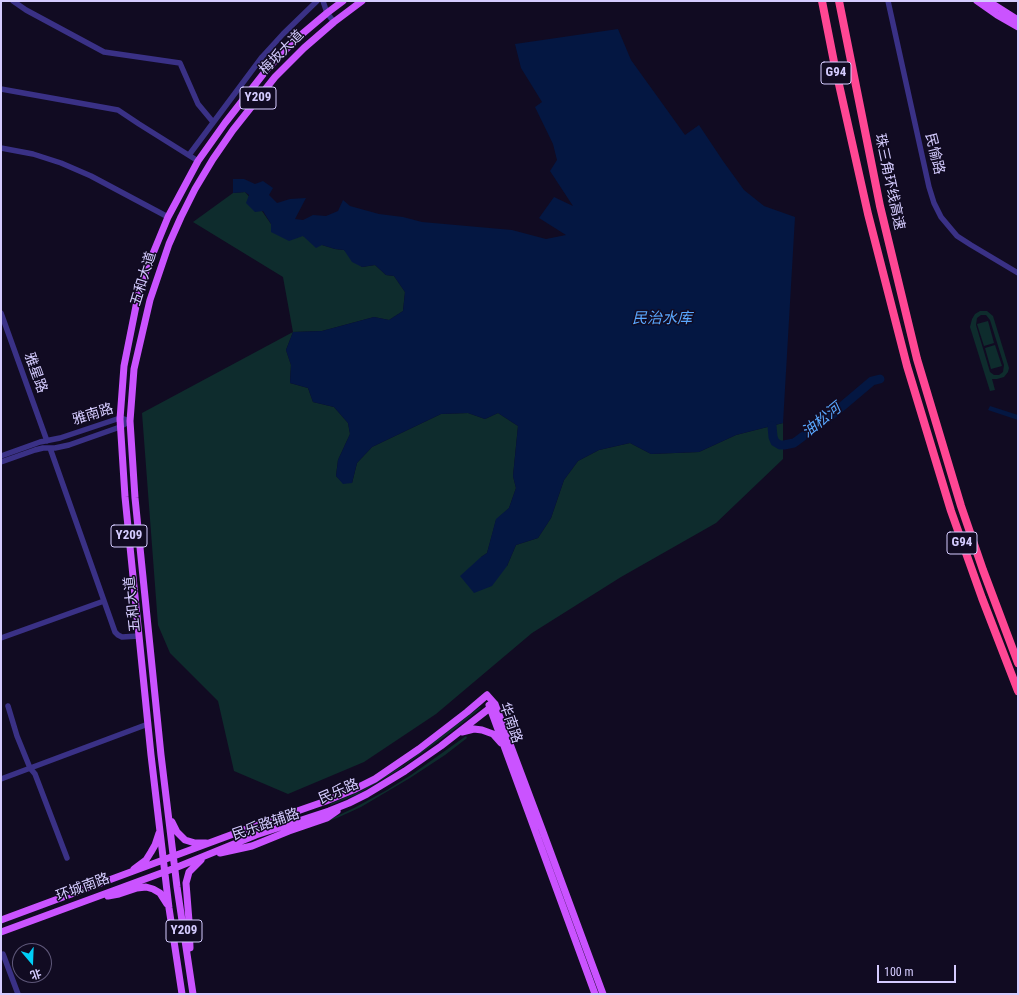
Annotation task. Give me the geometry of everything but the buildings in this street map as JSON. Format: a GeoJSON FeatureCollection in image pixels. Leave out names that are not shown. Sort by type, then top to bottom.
{"type":"FeatureCollection","features":[{"type":"Feature","properties":{"kind":"highway","name":"珠三角环线高速"},"geometry":{"type":"LineString","coordinates":[[822,1],[868,214],[914,393],[951,511],[1018,692]]}},
{"type":"Feature","properties":{"kind":"highway","name":"珠三角环线高速"},"geometry":{"type":"LineString","coordinates":[[839,1],[880,206],[919,367],[964,514],[1018,663]]}},
{"type":"Feature","properties":{"kind":"main road","name":"梅坂大道"},"geometry":{"type":"LineString","coordinates":[[168,217],[198,161],[224,123],[268,68],[295,40],[343,1]]}},
{"type":"Feature","properties":{"kind":"main road","name":"梅坂大道"},"geometry":{"type":"LineString","coordinates":[[181,217],[195,189],[213,159],[254,102],[299,52],[334,22],[362,1]]}},
{"type":"Feature","properties":{"kind":"main road"},"geometry":{"type":"LineString","coordinates":[[977,1],[1018,27]]}},
{"type":"Feature","properties":{"kind":"main road"},"geometry":{"type":"LineString","coordinates":[[988,1],[1018,20]]}},
{"type":"Feature","properties":{"kind":"main road","name":"五和大道"},"geometry":{"type":"LineString","coordinates":[[168,217],[147,268],[138,296],[124,366],[120,427],[125,497],[159,827],[182,994]]}},
{"type":"Feature","properties":{"kind":"main road","name":"五和大道"},"geometry":{"type":"LineString","coordinates":[[181,217],[162,265],[149,307],[134,369],[130,420],[135,498],[168,812],[193,994]]}},
{"type":"Feature","properties":{"kind":"main road","name":"华南路"},"geometry":{"type":"LineString","coordinates":[[487,695],[542,829],[602,994]]}},
{"type":"Feature","properties":{"kind":"main road","name":"民乐路"},"geometry":{"type":"LineString","coordinates":[[174,857],[332,799],[375,779],[442,732],[487,695]]}},
{"type":"Feature","properties":{"kind":"main road","name":"华南路"},"geometry":{"type":"LineString","coordinates":[[492,706],[503,745],[595,994]]}},
{"type":"Feature","properties":{"kind":"main road","name":"民乐路"},"geometry":{"type":"LineString","coordinates":[[175,868],[256,835],[349,803],[387,783],[441,746],[492,706]]}},
{"type":"Feature","properties":{"kind":"main road"},"geometry":{"type":"LineString","coordinates":[[456,734],[470,730],[482,730],[493,734],[503,745]]}},
{"type":"Feature","properties":{"kind":"main road"},"geometry":{"type":"LineString","coordinates":[[168,812],[177,832],[185,840],[196,843],[212,843]]}},
{"type":"Feature","properties":{"kind":"main road"},"geometry":{"type":"LineString","coordinates":[[128,874],[146,860],[158,837],[159,827]]}},
{"type":"Feature","properties":{"kind":"main road"},"geometry":{"type":"LineString","coordinates":[[190,974],[190,921],[186,883],[189,872],[192,868],[210,854]]}},
{"type":"Feature","properties":{"kind":"main road","name":"环城南路"},"geometry":{"type":"LineString","coordinates":[[1,920],[174,857]]}},
{"type":"Feature","properties":{"kind":"main road","name":"环城南路"},"geometry":{"type":"LineString","coordinates":[[1,932],[175,868]]}},
{"type":"Feature","properties":{"kind":"main road"},"geometry":{"type":"LineString","coordinates":[[90,888],[94,898],[119,894],[137,888],[146,887],[160,893],[169,908]]}},
{"type":"Feature","properties":{"kind":"street"},"geometry":{"type":"LineString","coordinates":[[13,1],[26,10],[104,52],[180,63],[198,104],[213,122]]}},
{"type":"Feature","properties":{"kind":"street"},"geometry":{"type":"LineString","coordinates":[[323,1],[327,13]]}},
{"type":"Feature","properties":{"kind":"street","name":"民愉路"},"geometry":{"type":"LineString","coordinates":[[888,1],[929,187],[934,203],[941,217],[957,236],[1018,273]]}},
{"type":"Feature","properties":{"kind":"street"},"geometry":{"type":"LineString","coordinates":[[189,155],[262,57],[315,2],[334,22]]}},
{"type":"Feature","properties":{"kind":"street"},"geometry":{"type":"LineString","coordinates":[[1,89],[118,110],[198,161]]}},
{"type":"Feature","properties":{"kind":"street"},"geometry":{"type":"LineString","coordinates":[[1,148],[33,154],[61,163],[91,176],[168,217]]}},
{"type":"Feature","properties":{"kind":"street","name":"雅星路"},"geometry":{"type":"LineString","coordinates":[[1,313],[47,441]]}},
{"type":"Feature","properties":{"kind":"street","name":"雅南路"},"geometry":{"type":"LineString","coordinates":[[1,456],[33,444],[60,438],[120,418],[130,420]]}},
{"type":"Feature","properties":{"kind":"street","name":"雅南路"},"geometry":{"type":"LineString","coordinates":[[1,462],[35,450],[62,447],[120,427],[130,420]]}},
{"type":"Feature","properties":{"kind":"street"},"geometry":{"type":"LineString","coordinates":[[50,448],[116,634],[122,637],[139,636]]}},
{"type":"Feature","properties":{"kind":"street"},"geometry":{"type":"LineString","coordinates":[[1,638],[104,601]]}},
{"type":"Feature","properties":{"kind":"street"},"geometry":{"type":"LineString","coordinates":[[8,706],[16,736],[30,768],[35,774],[67,858]]}},
{"type":"Feature","properties":{"kind":"street"},"geometry":{"type":"LineString","coordinates":[[1,779],[148,724]]}},
{"type":"Feature","properties":{"kind":"street"},"geometry":{"type":"LineString","coordinates":[[3,954],[18,994]]}},
{"type":"Feature","properties":{"kind":"green space"},"geometry":{"type":"Polygon","coordinates":[[[245,192],[262,211],[271,224],[322,245],[344,250],[362,267],[375,265],[386,275],[394,276],[405,292],[403,311],[389,320],[374,317],[322,331],[293,332],[283,277],[193,222],[233,193],[245,192]]]}},
{"type":"Feature","properties":{"kind":"green space"},"geometry":{"type":"Polygon","coordinates":[[[980,311],[987,311],[993,316],[1009,368],[1004,377],[992,379],[995,390],[990,391],[970,327],[975,314],[980,311]],[[981,315],[977,318],[976,325],[990,372],[994,375],[999,375],[1003,372],[1004,365],[990,320],[986,315],[981,315]]]}},
{"type":"Feature","properties":{"kind":"green space"},"geometry":{"type":"Polygon","coordinates":[[[988,321],[994,343],[984,346],[977,324],[988,321]]]}},
{"type":"Feature","properties":{"kind":"green space"},"geometry":{"type":"Polygon","coordinates":[[[293,332],[286,350],[291,365],[290,383],[308,388],[313,402],[334,407],[348,423],[350,434],[338,460],[336,476],[343,483],[352,483],[357,463],[372,447],[441,414],[468,413],[485,419],[498,413],[518,426],[513,476],[516,488],[509,508],[496,520],[487,553],[481,557],[507,566],[516,545],[538,538],[551,518],[564,480],[578,461],[599,450],[630,443],[651,454],[699,452],[736,435],[783,423],[783,459],[716,523],[621,577],[532,633],[436,714],[364,762],[288,794],[234,771],[218,701],[170,653],[158,625],[142,413],[293,332]]]}},
{"type":"Feature","properties":{"kind":"green space"},"geometry":{"type":"Polygon","coordinates":[[[995,345],[1002,366],[991,369],[985,348],[995,345]]]}},
{"type":"Feature","properties":{"kind":"green space"},"geometry":{"type":"Polygon","coordinates":[[[480,707],[481,708],[451,732],[398,770],[358,794],[331,805],[330,804],[361,791],[404,765],[480,707]]]}},
{"type":"Feature","properties":{"kind":"green space"},"geometry":{"type":"Polygon","coordinates":[[[466,736],[467,738],[445,755],[410,778],[361,807],[322,823],[387,790],[466,736]]]}},
{"type":"Feature","properties":{"kind":"water","name":"民治水库"},"geometry":{"type":"Polygon","coordinates":[[[618,29],[631,60],[685,135],[699,125],[744,190],[764,206],[795,217],[783,423],[736,435],[699,452],[651,454],[630,443],[599,450],[578,461],[564,480],[551,518],[538,538],[516,545],[507,566],[492,586],[474,593],[460,576],[487,553],[496,519],[509,508],[516,488],[513,476],[518,426],[498,413],[485,419],[468,413],[441,414],[372,447],[357,463],[352,483],[343,484],[336,476],[338,460],[350,434],[348,423],[334,407],[313,402],[308,388],[290,383],[291,365],[286,350],[293,332],[322,331],[374,317],[389,320],[403,311],[405,292],[394,276],[386,275],[375,265],[362,267],[352,262],[344,250],[322,245],[316,248],[303,236],[289,241],[271,232],[271,224],[263,211],[255,212],[246,203],[249,195],[245,192],[233,193],[233,179],[244,179],[255,184],[263,181],[273,188],[269,195],[277,203],[290,199],[306,198],[295,219],[303,220],[313,215],[326,216],[338,211],[343,200],[350,206],[379,214],[403,217],[422,222],[512,230],[546,239],[566,235],[539,218],[554,197],[573,206],[550,171],[557,160],[553,144],[535,107],[542,102],[521,68],[515,44],[618,29]]]}},
{"type":"Feature","properties":{"kind":"water"},"geometry":{"type":"Polygon","coordinates":[[[990,406],[1018,415],[1018,420],[988,410],[990,406]]]}},
{"type":"Feature","properties":{"kind":"waterway","name":"油松河"},"geometry":{"type":"LineString","coordinates":[[772,426],[775,442],[780,445],[794,443],[833,414],[872,381],[880,379]]}}]}
